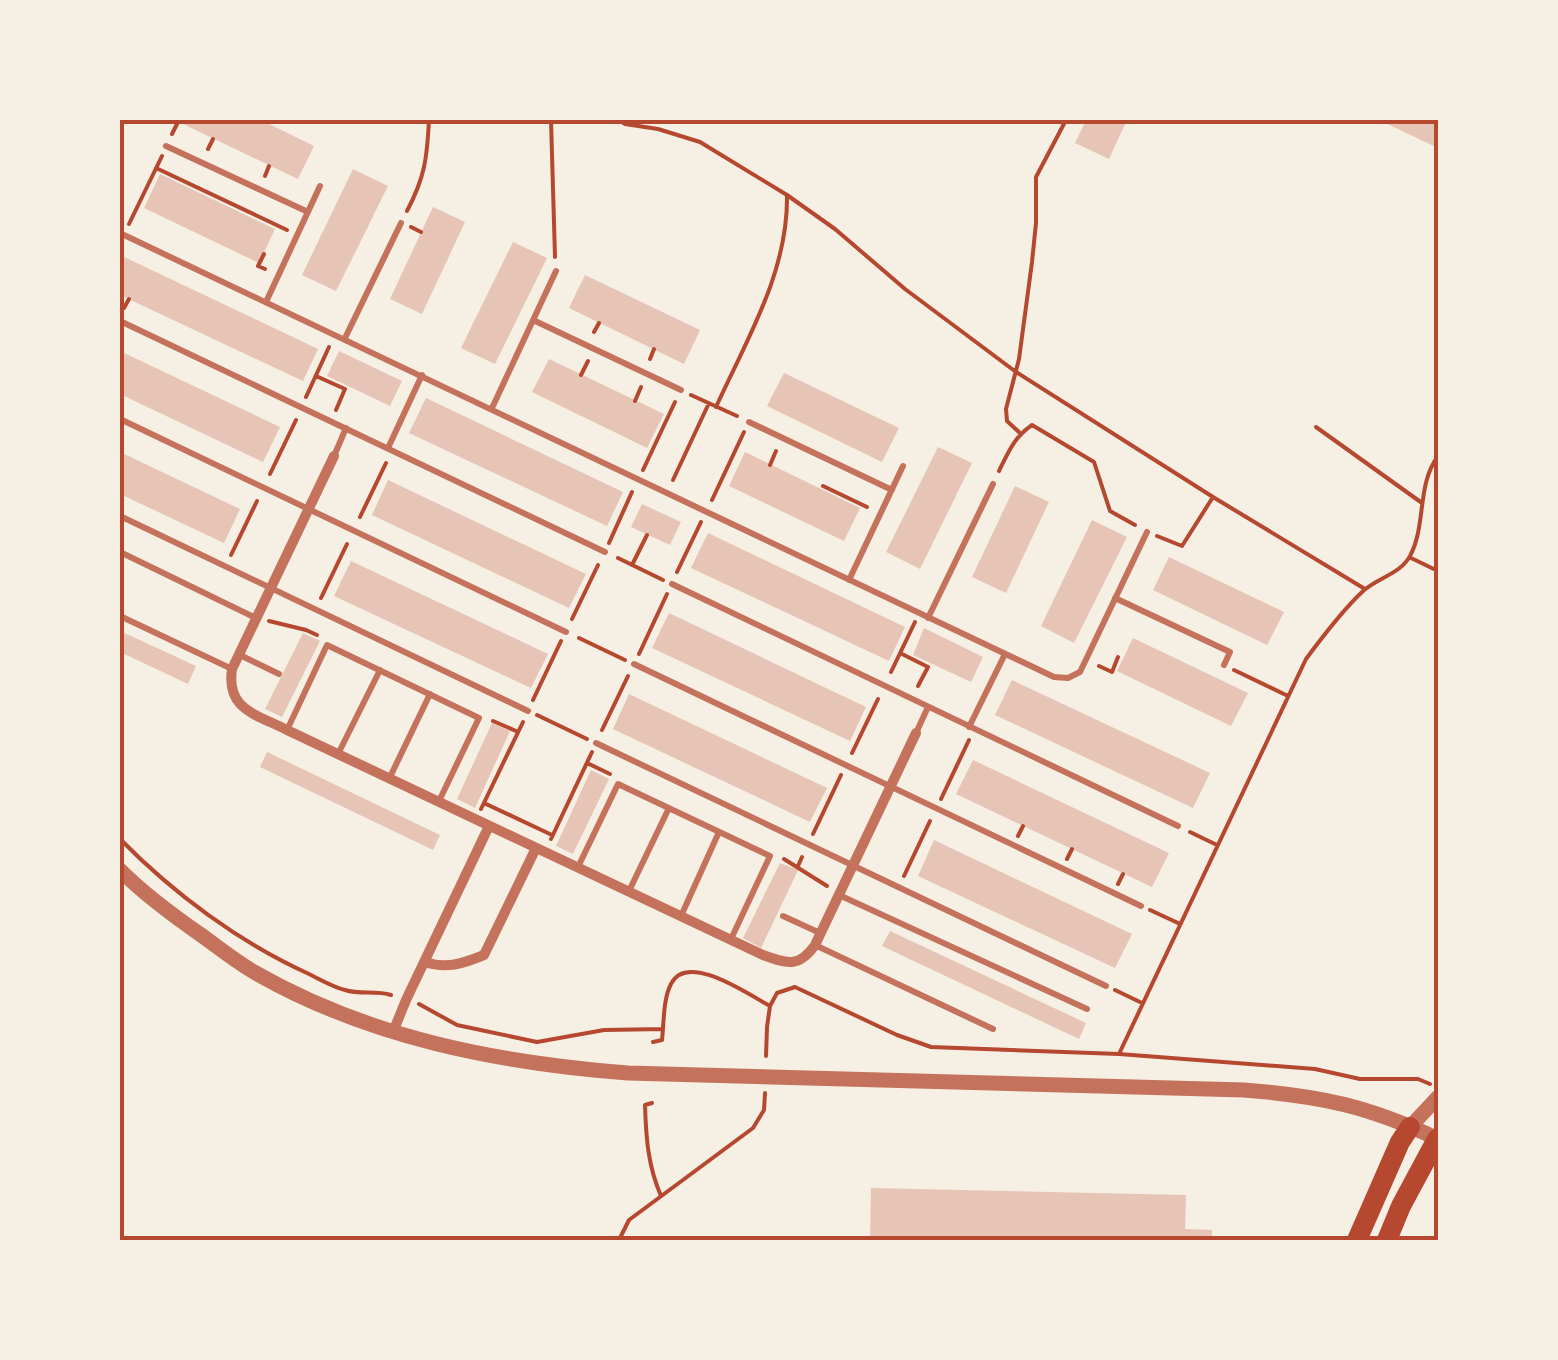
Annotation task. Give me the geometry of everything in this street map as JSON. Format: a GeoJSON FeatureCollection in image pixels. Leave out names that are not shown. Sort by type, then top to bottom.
{"type":"FeatureCollection","features":[{"type":"Feature","properties":{"kind":"highway"},"geometry":{"type":"LineString","coordinates":[[1357,1240],[1410,1126]]}},
{"type":"Feature","properties":{"kind":"highway"},"geometry":{"type":"LineString","coordinates":[[1387,1240],[1438,1139]]}},
{"type":"Feature","properties":{"kind":"street"},"geometry":{"type":"LineString","coordinates":[[334,456],[232,669],[230,685],[234,699],[287,730],[438,802],[730,940],[781,962],[796,962],[816,945],[916,733]]}},
{"type":"Feature","properties":{"kind":"street"},"geometry":{"type":"LineString","coordinates":[[392,1032],[489,826]]}},
{"type":"Feature","properties":{"kind":"street"},"geometry":{"type":"LineString","coordinates":[[424,962],[458,966],[484,955],[536,848]]}},
{"type":"Feature","properties":{"kind":"street"},"geometry":{"type":"LineString","coordinates":[[120,870],[184,923],[253,972],[317,1004],[392,1032],[498,1059],[628,1073],[1302,1094],[1362,1108],[1438,1139]]}},
{"type":"Feature","properties":{"kind":"street"},"geometry":{"type":"LineString","coordinates":[[1410,1126],[1435,1092]]}},
{"type":"Feature","properties":{"kind":"lane"},"geometry":{"type":"LineString","coordinates":[[166,146],[308,212]]}},
{"type":"Feature","properties":{"kind":"lane"},"geometry":{"type":"LineString","coordinates":[[266,302],[320,186]]}},
{"type":"Feature","properties":{"kind":"lane"},"geometry":{"type":"LineString","coordinates":[[345,338],[401,223]]}},
{"type":"Feature","properties":{"kind":"lane"},"geometry":{"type":"LineString","coordinates":[[124,234],[1054,677],[1068,678],[1080,672],[1147,532]]}},
{"type":"Feature","properties":{"kind":"lane"},"geometry":{"type":"LineString","coordinates":[[492,408],[556,272]]}},
{"type":"Feature","properties":{"kind":"lane"},"geometry":{"type":"LineString","coordinates":[[533,320],[681,390]]}},
{"type":"Feature","properties":{"kind":"lane"},"geometry":{"type":"LineString","coordinates":[[120,321],[605,552]]}},
{"type":"Feature","properties":{"kind":"lane"},"geometry":{"type":"LineString","coordinates":[[388,448],[422,375]]}},
{"type":"Feature","properties":{"kind":"lane"},"geometry":{"type":"LineString","coordinates":[[120,419],[566,632]]}},
{"type":"Feature","properties":{"kind":"lane"},"geometry":{"type":"LineString","coordinates":[[749,422],[892,490]]}},
{"type":"Feature","properties":{"kind":"lane"},"geometry":{"type":"LineString","coordinates":[[334,456],[346,428]]}},
{"type":"Feature","properties":{"kind":"lane"},"geometry":{"type":"LineString","coordinates":[[848,580],[903,466]]}},
{"type":"Feature","properties":{"kind":"lane"},"geometry":{"type":"LineString","coordinates":[[928,618],[993,484]]}},
{"type":"Feature","properties":{"kind":"lane"},"geometry":{"type":"LineString","coordinates":[[120,516],[528,711]]}},
{"type":"Feature","properties":{"kind":"lane"},"geometry":{"type":"LineString","coordinates":[[120,552],[256,618]]}},
{"type":"Feature","properties":{"kind":"lane"},"geometry":{"type":"LineString","coordinates":[[672,584],[1178,826]]}},
{"type":"Feature","properties":{"kind":"lane"},"geometry":{"type":"LineString","coordinates":[[1115,598],[1230,652],[1224,665]]}},
{"type":"Feature","properties":{"kind":"lane"},"geometry":{"type":"LineString","coordinates":[[120,616],[232,669]]}},
{"type":"Feature","properties":{"kind":"lane"},"geometry":{"type":"LineString","coordinates":[[287,730],[328,645],[479,718],[438,802]]}},
{"type":"Feature","properties":{"kind":"lane"},"geometry":{"type":"LineString","coordinates":[[239,654],[279,674]]}},
{"type":"Feature","properties":{"kind":"lane"},"geometry":{"type":"LineString","coordinates":[[972,728],[1004,654]]}},
{"type":"Feature","properties":{"kind":"lane"},"geometry":{"type":"LineString","coordinates":[[634,664],[1142,906]]}},
{"type":"Feature","properties":{"kind":"lane"},"geometry":{"type":"LineString","coordinates":[[338,754],[380,670]]}},
{"type":"Feature","properties":{"kind":"lane"},"geometry":{"type":"LineString","coordinates":[[390,779],[430,694]]}},
{"type":"Feature","properties":{"kind":"lane"},"geometry":{"type":"LineString","coordinates":[[916,733],[928,707]]}},
{"type":"Feature","properties":{"kind":"lane"},"geometry":{"type":"LineString","coordinates":[[596,743],[1106,986]]}},
{"type":"Feature","properties":{"kind":"lane"},"geometry":{"type":"LineString","coordinates":[[577,868],[618,784],[770,856],[730,940]]}},
{"type":"Feature","properties":{"kind":"lane"},"geometry":{"type":"LineString","coordinates":[[629,892],[669,808]]}},
{"type":"Feature","properties":{"kind":"lane"},"geometry":{"type":"LineString","coordinates":[[680,917],[720,832]]}},
{"type":"Feature","properties":{"kind":"lane"},"geometry":{"type":"LineString","coordinates":[[839,895],[1086,1010]]}},
{"type":"Feature","properties":{"kind":"lane"},"geometry":{"type":"LineString","coordinates":[[783,916],[821,933]]}},
{"type":"Feature","properties":{"kind":"lane"},"geometry":{"type":"LineString","coordinates":[[816,945],[993,1029]]}},
{"type":"Feature","properties":{"kind":"path"},"geometry":{"type":"LineString","coordinates":[[124,234],[179,120]]}},
{"type":"Feature","properties":{"kind":"path"},"geometry":{"type":"LineString","coordinates":[[401,223],[422,184],[429,120]]}},
{"type":"Feature","properties":{"kind":"path"},"geometry":{"type":"LineString","coordinates":[[552,120],[556,272]]}},
{"type":"Feature","properties":{"kind":"path"},"geometry":{"type":"LineString","coordinates":[[618,120],[700,142],[787,195],[1016,372],[1365,589]]}},
{"type":"Feature","properties":{"kind":"path"},"geometry":{"type":"LineString","coordinates":[[1020,434],[1008,421],[1006,409],[1016,372],[1036,223],[1036,177],[1066,120]]}},
{"type":"Feature","properties":{"kind":"path"},"geometry":{"type":"LineString","coordinates":[[156,168],[298,235]]}},
{"type":"Feature","properties":{"kind":"path"},"geometry":{"type":"LineString","coordinates":[[716,407],[770,290],[788,221],[787,195]]}},
{"type":"Feature","properties":{"kind":"path"},"geometry":{"type":"LineString","coordinates":[[226,566],[336,334]]}},
{"type":"Feature","properties":{"kind":"path"},"geometry":{"type":"LineString","coordinates":[[316,376],[345,389],[330,421]]}},
{"type":"Feature","properties":{"kind":"path"},"geometry":{"type":"LineString","coordinates":[[681,390],[708,403],[749,422],[552,835],[484,803],[681,390]]}},
{"type":"Feature","properties":{"kind":"path"},"geometry":{"type":"LineString","coordinates":[[666,493],[708,403]]}},
{"type":"Feature","properties":{"kind":"path"},"geometry":{"type":"LineString","coordinates":[[993,484],[1012,444],[1032,425],[1094,462],[1110,511],[1182,546],[1213,497]]}},
{"type":"Feature","properties":{"kind":"path"},"geometry":{"type":"LineString","coordinates":[[1316,427],[1422,503]]}},
{"type":"Feature","properties":{"kind":"path"},"geometry":{"type":"LineString","coordinates":[[1118,1054],[1306,659],[1365,589],[1410,558],[1433,462],[1438,456]]}},
{"type":"Feature","properties":{"kind":"path"},"geometry":{"type":"LineString","coordinates":[[824,486],[881,513]]}},
{"type":"Feature","properties":{"kind":"path"},"geometry":{"type":"LineString","coordinates":[[632,565],[647,535]]}},
{"type":"Feature","properties":{"kind":"path"},"geometry":{"type":"LineString","coordinates":[[605,552],[672,584]]}},
{"type":"Feature","properties":{"kind":"path"},"geometry":{"type":"LineString","coordinates":[[1410,558],[1438,571]]}},
{"type":"Feature","properties":{"kind":"path"},"geometry":{"type":"LineString","coordinates":[[798,866],[919,614]]}},
{"type":"Feature","properties":{"kind":"path"},"geometry":{"type":"LineString","coordinates":[[256,618],[306,630],[328,645]]}},
{"type":"Feature","properties":{"kind":"path"},"geometry":{"type":"LineString","coordinates":[[566,632],[634,664]]}},
{"type":"Feature","properties":{"kind":"path"},"geometry":{"type":"LineString","coordinates":[[900,653],[928,667],[912,700]]}},
{"type":"Feature","properties":{"kind":"path"},"geometry":{"type":"LineString","coordinates":[[1086,660],[1112,672],[1118,657]]}},
{"type":"Feature","properties":{"kind":"path"},"geometry":{"type":"LineString","coordinates":[[528,711],[596,743]]}},
{"type":"Feature","properties":{"kind":"path"},"geometry":{"type":"LineString","coordinates":[[479,718],[518,732]]}},
{"type":"Feature","properties":{"kind":"path"},"geometry":{"type":"LineString","coordinates":[[899,887],[972,728]]}},
{"type":"Feature","properties":{"kind":"path"},"geometry":{"type":"LineString","coordinates":[[586,763],[620,778],[618,784]]}},
{"type":"Feature","properties":{"kind":"path"},"geometry":{"type":"LineString","coordinates":[[1178,826],[1217,845]]}},
{"type":"Feature","properties":{"kind":"path"},"geometry":{"type":"LineString","coordinates":[[120,838],[142,861],[205,911],[277,960],[344,990],[382,992],[434,1010],[457,1025],[537,1042],[604,1030],[664,1029]]}},
{"type":"Feature","properties":{"kind":"path"},"geometry":{"type":"LineString","coordinates":[[770,856],[798,866],[839,895]]}},
{"type":"Feature","properties":{"kind":"path"},"geometry":{"type":"LineString","coordinates":[[1142,906],[1180,924]]}},
{"type":"Feature","properties":{"kind":"path"},"geometry":{"type":"LineString","coordinates":[[653,1042],[662,1040],[668,991],[680,973],[710,974],[770,1006]]}},
{"type":"Feature","properties":{"kind":"path"},"geometry":{"type":"LineString","coordinates":[[1106,986],[1142,1003]]}},
{"type":"Feature","properties":{"kind":"path"},"geometry":{"type":"LineString","coordinates":[[766,1056],[770,1006],[776,993],[796,987],[930,1047],[1118,1054],[1315,1069],[1360,1079],[1418,1079],[1435,1092]]}},
{"type":"Feature","properties":{"kind":"path"},"geometry":{"type":"LineString","coordinates":[[618,1240],[628,1220],[753,1128],[764,1110],[765,1093]]}},
{"type":"Feature","properties":{"kind":"path"},"geometry":{"type":"LineString","coordinates":[[652,1104],[645,1105],[646,1150],[661,1196]]}},
{"type":"Feature","properties":{"kind":"building"},"geometry":{"type":"Polygon","coordinates":[[[185,120],[261,120],[314,146],[298,179],[183,124],[185,120]]]}},
{"type":"Feature","properties":{"kind":"building"},"geometry":{"type":"Polygon","coordinates":[[[1086,120],[1127,120],[1109,159],[1075,143],[1086,120]]]}},
{"type":"Feature","properties":{"kind":"building"},"geometry":{"type":"Polygon","coordinates":[[[1379,120],[1438,120],[1438,148],[1379,120]]]}},
{"type":"Feature","properties":{"kind":"building"},"geometry":{"type":"Polygon","coordinates":[[[353,169],[388,186],[336,291],[302,275],[353,169]]]}},
{"type":"Feature","properties":{"kind":"building"},"geometry":{"type":"Polygon","coordinates":[[[160,174],[275,229],[259,263],[144,208],[160,174]]]}},
{"type":"Feature","properties":{"kind":"building"},"geometry":{"type":"Polygon","coordinates":[[[433,207],[465,222],[422,314],[390,299],[433,207]]]}},
{"type":"Feature","properties":{"kind":"building"},"geometry":{"type":"Polygon","coordinates":[[[513,242],[547,258],[495,364],[461,348],[513,242]]]}},
{"type":"Feature","properties":{"kind":"building"},"geometry":{"type":"Polygon","coordinates":[[[120,255],[318,349],[303,381],[120,295],[120,255]]]}},
{"type":"Feature","properties":{"kind":"building"},"geometry":{"type":"Polygon","coordinates":[[[585,275],[700,330],[684,364],[569,308],[585,275]]]}},
{"type":"Feature","properties":{"kind":"building"},"geometry":{"type":"Polygon","coordinates":[[[120,351],[280,427],[263,462],[120,394],[120,351]]]}},
{"type":"Feature","properties":{"kind":"building"},"geometry":{"type":"Polygon","coordinates":[[[339,351],[402,381],[390,406],[327,376],[339,351]]]}},
{"type":"Feature","properties":{"kind":"building"},"geometry":{"type":"Polygon","coordinates":[[[549,359],[664,414],[647,448],[532,392],[549,359]]]}},
{"type":"Feature","properties":{"kind":"building"},"geometry":{"type":"Polygon","coordinates":[[[784,373],[899,428],[882,462],[767,406],[784,373]]]}},
{"type":"Feature","properties":{"kind":"building"},"geometry":{"type":"Polygon","coordinates":[[[426,398],[623,492],[607,526],[409,433],[426,398]]]}},
{"type":"Feature","properties":{"kind":"building"},"geometry":{"type":"Polygon","coordinates":[[[938,447],[972,463],[920,569],[886,552],[938,447]]]}},
{"type":"Feature","properties":{"kind":"building"},"geometry":{"type":"Polygon","coordinates":[[[120,452],[240,509],[224,543],[120,494],[120,452]]]}},
{"type":"Feature","properties":{"kind":"building"},"geometry":{"type":"Polygon","coordinates":[[[745,452],[860,508],[844,541],[729,486],[745,452]]]}},
{"type":"Feature","properties":{"kind":"building"},"geometry":{"type":"Polygon","coordinates":[[[388,480],[586,574],[569,608],[372,515],[388,480]]]}},
{"type":"Feature","properties":{"kind":"building"},"geometry":{"type":"Polygon","coordinates":[[[1015,486],[1049,502],[1006,593],[972,577],[1015,486]]]}},
{"type":"Feature","properties":{"kind":"building"},"geometry":{"type":"Polygon","coordinates":[[[642,504],[681,522],[670,545],[631,527],[642,504]]]}},
{"type":"Feature","properties":{"kind":"building"},"geometry":{"type":"Polygon","coordinates":[[[1092,520],[1127,537],[1074,643],[1041,626],[1092,520]]]}},
{"type":"Feature","properties":{"kind":"building"},"geometry":{"type":"Polygon","coordinates":[[[708,533],[905,627],[889,661],[691,568],[708,533]]]}},
{"type":"Feature","properties":{"kind":"building"},"geometry":{"type":"Polygon","coordinates":[[[1169,557],[1284,612],[1267,645],[1153,590],[1169,557]]]}},
{"type":"Feature","properties":{"kind":"building"},"geometry":{"type":"Polygon","coordinates":[[[351,561],[548,654],[531,688],[334,596],[351,561]]]}},
{"type":"Feature","properties":{"kind":"building"},"geometry":{"type":"Polygon","coordinates":[[[669,613],[866,707],[850,741],[652,648],[669,613]]]}},
{"type":"Feature","properties":{"kind":"building"},"geometry":{"type":"Polygon","coordinates":[[[924,628],[983,657],[971,682],[913,655],[924,628]]]}},
{"type":"Feature","properties":{"kind":"building"},"geometry":{"type":"Polygon","coordinates":[[[120,631],[196,666],[188,684],[120,652],[120,631]]]}},
{"type":"Feature","properties":{"kind":"building"},"geometry":{"type":"Polygon","coordinates":[[[303,633],[320,641],[282,717],[265,709],[303,633]]]}},
{"type":"Feature","properties":{"kind":"building"},"geometry":{"type":"Polygon","coordinates":[[[1133,638],[1248,693],[1231,726],[1117,671],[1133,638]]]}},
{"type":"Feature","properties":{"kind":"building"},"geometry":{"type":"Polygon","coordinates":[[[1012,680],[1210,773],[1193,808],[995,715],[1012,680]]]}},
{"type":"Feature","properties":{"kind":"building"},"geometry":{"type":"Polygon","coordinates":[[[629,694],[827,788],[810,822],[613,729],[629,694]]]}},
{"type":"Feature","properties":{"kind":"building"},"geometry":{"type":"Polygon","coordinates":[[[492,723],[510,731],[475,808],[457,799],[492,723]]]}},
{"type":"Feature","properties":{"kind":"building"},"geometry":{"type":"Polygon","coordinates":[[[267,752],[440,835],[433,850],[260,767],[267,752]]]}},
{"type":"Feature","properties":{"kind":"building"},"geometry":{"type":"Polygon","coordinates":[[[973,760],[1169,853],[1152,887],[956,794],[973,760]]]}},
{"type":"Feature","properties":{"kind":"building"},"geometry":{"type":"Polygon","coordinates":[[[591,770],[609,779],[573,854],[556,846],[591,770]]]}},
{"type":"Feature","properties":{"kind":"building"},"geometry":{"type":"Polygon","coordinates":[[[934,840],[1132,934],[1115,968],[918,876],[934,840]]]}},
{"type":"Feature","properties":{"kind":"building"},"geometry":{"type":"Polygon","coordinates":[[[780,863],[798,870],[761,948],[743,938],[780,863]]]}},
{"type":"Feature","properties":{"kind":"building"},"geometry":{"type":"Polygon","coordinates":[[[890,931],[1086,1023],[1079,1039],[882,946],[890,931]]]}},
{"type":"Feature","properties":{"kind":"building"},"geometry":{"type":"Polygon","coordinates":[[[871,1188],[1186,1195],[1185,1229],[1212,1230],[1212,1240],[870,1240],[871,1188]]]}}]}
